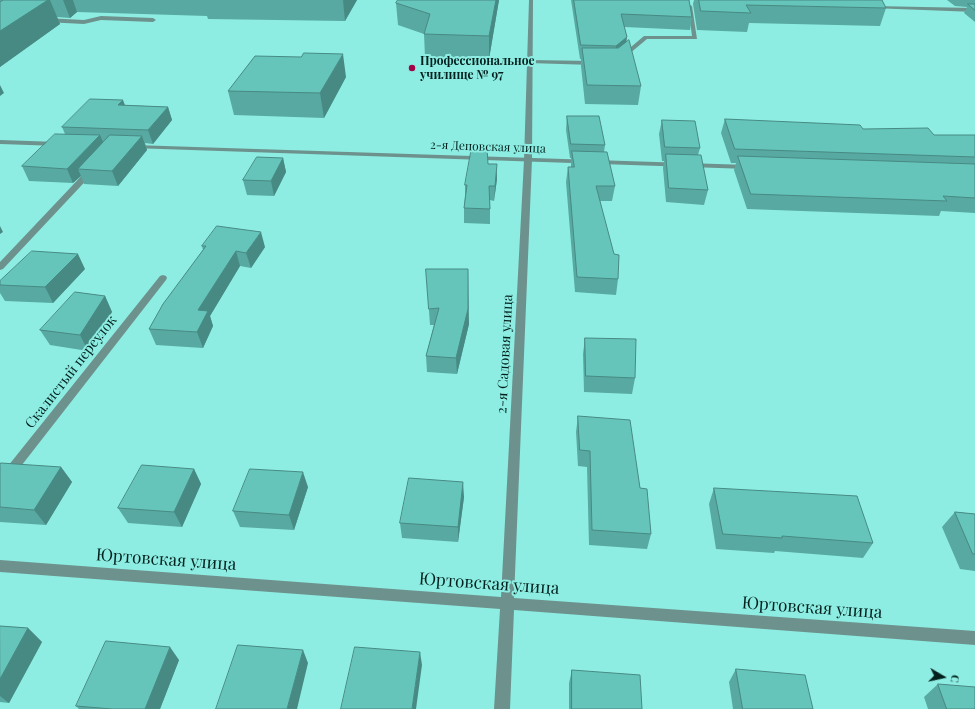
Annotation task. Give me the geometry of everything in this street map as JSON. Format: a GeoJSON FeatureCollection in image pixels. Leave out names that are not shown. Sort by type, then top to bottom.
{"type":"FeatureCollection","features":[{"type":"Feature","properties":{"kind":"street","name":"2-я Садовая улица"},"geometry":{"type":"LineString","coordinates":[[502,709],[528,160],[531,0]]}},
{"type":"Feature","properties":{"kind":"street"},"geometry":{"type":"LineString","coordinates":[[681,2],[696,2]]}},
{"type":"Feature","properties":{"kind":"street"},"geometry":{"type":"LineString","coordinates":[[616,63],[646,37],[696,38],[689,2]]}},
{"type":"Feature","properties":{"kind":"street"},"geometry":{"type":"LineString","coordinates":[[867,7],[975,10]]}},
{"type":"Feature","properties":{"kind":"street"},"geometry":{"type":"LineString","coordinates":[[41,20],[84,22],[101,18],[152,20]]}},
{"type":"Feature","properties":{"kind":"street"},"geometry":{"type":"LineString","coordinates":[[530,62],[600,63]]}},
{"type":"Feature","properties":{"kind":"street"},"geometry":{"type":"LineString","coordinates":[[0,142],[69,145]]}},
{"type":"Feature","properties":{"kind":"street","name":"2-я Деповская улица"},"geometry":{"type":"LineString","coordinates":[[122,146],[760,168]]}},
{"type":"Feature","properties":{"kind":"street"},"geometry":{"type":"LineString","coordinates":[[0,267],[98,163]]}},
{"type":"Feature","properties":{"kind":"street","name":"Скалистый переулок"},"geometry":{"type":"LineString","coordinates":[[0,485],[164,278]]}},
{"type":"Feature","properties":{"kind":"street","name":"Юртовская улица"},"geometry":{"type":"LineString","coordinates":[[0,566],[975,638]]}},
{"type":"Feature","properties":{"kind":"building"},"geometry":{"type":"Polygon","coordinates":[[[4,0],[48,0],[0,31],[0,2],[4,0]]]}},
{"type":"Feature","properties":{"kind":"building"},"geometry":{"type":"Polygon","coordinates":[[[398,0],[496,0],[489,36],[424,34],[430,14],[396,3],[398,0]]]}},
{"type":"Feature","properties":{"kind":"building"},"geometry":{"type":"Polygon","coordinates":[[[574,0],[689,0],[692,17],[621,14],[627,37],[616,46],[581,45],[574,0]]]}},
{"type":"Feature","properties":{"kind":"building"},"geometry":{"type":"Polygon","coordinates":[[[699,0],[882,0],[886,8],[746,5],[751,13],[701,11],[699,0]]]}},
{"type":"Feature","properties":{"kind":"building"},"geometry":{"type":"Polygon","coordinates":[[[968,4],[975,4],[975,10],[968,4]]]}},
{"type":"Feature","properties":{"kind":"building"},"geometry":{"type":"Polygon","coordinates":[[[629,40],[641,86],[587,85],[582,48],[618,48],[629,40]]]}},
{"type":"Feature","properties":{"kind":"building"},"geometry":{"type":"Polygon","coordinates":[[[304,53],[343,54],[320,93],[228,91],[255,56],[301,57],[304,53]]]}},
{"type":"Feature","properties":{"kind":"building"},"geometry":{"type":"Polygon","coordinates":[[[90,99],[123,100],[118,105],[168,107],[148,130],[62,127],[90,99]]]}},
{"type":"Feature","properties":{"kind":"building"},"geometry":{"type":"Polygon","coordinates":[[[567,116],[599,116],[605,145],[571,144],[567,116]]]}},
{"type":"Feature","properties":{"kind":"building"},"geometry":{"type":"Polygon","coordinates":[[[725,119],[860,125],[863,129],[928,128],[934,135],[975,135],[975,157],[735,149],[725,119]]]}},
{"type":"Feature","properties":{"kind":"building"},"geometry":{"type":"Polygon","coordinates":[[[662,120],[695,121],[700,148],[665,147],[662,120]]]}},
{"type":"Feature","properties":{"kind":"building"},"geometry":{"type":"Polygon","coordinates":[[[55,134],[100,135],[67,169],[22,166],[55,134]]]}},
{"type":"Feature","properties":{"kind":"building"},"geometry":{"type":"Polygon","coordinates":[[[110,135],[142,136],[112,171],[78,169],[110,135]]]}},
{"type":"Feature","properties":{"kind":"building"},"geometry":{"type":"Polygon","coordinates":[[[472,147],[487,148],[488,164],[497,164],[495,186],[489,186],[490,209],[464,208],[467,185],[465,185],[472,147]]]}},
{"type":"Feature","properties":{"kind":"building"},"geometry":{"type":"Polygon","coordinates":[[[572,151],[607,152],[615,186],[596,186],[614,254],[619,255],[618,279],[577,277],[568,167],[574,167],[572,151]]]}},
{"type":"Feature","properties":{"kind":"building"},"geometry":{"type":"Polygon","coordinates":[[[666,154],[701,155],[708,190],[669,188],[666,154]]]}},
{"type":"Feature","properties":{"kind":"building"},"geometry":{"type":"Polygon","coordinates":[[[738,156],[975,164],[975,198],[943,196],[947,201],[751,194],[738,156]]]}},
{"type":"Feature","properties":{"kind":"building"},"geometry":{"type":"Polygon","coordinates":[[[257,157],[283,158],[271,181],[243,180],[257,157]]]}},
{"type":"Feature","properties":{"kind":"building"},"geometry":{"type":"Polygon","coordinates":[[[217,226],[261,232],[246,253],[236,251],[198,310],[208,311],[197,332],[149,329],[163,304],[206,246],[202,246],[217,226]]]}},
{"type":"Feature","properties":{"kind":"building"},"geometry":{"type":"Polygon","coordinates":[[[32,251],[78,254],[45,287],[0,285],[0,281],[32,251]]]}},
{"type":"Feature","properties":{"kind":"building"},"geometry":{"type":"Polygon","coordinates":[[[426,269],[468,269],[468,309],[456,358],[426,356],[439,308],[429,309],[426,269]]]}},
{"type":"Feature","properties":{"kind":"building"},"geometry":{"type":"Polygon","coordinates":[[[75,292],[105,296],[80,335],[40,330],[75,292]]]}},
{"type":"Feature","properties":{"kind":"building"},"geometry":{"type":"Polygon","coordinates":[[[585,338],[636,339],[635,378],[586,376],[585,338]]]}},
{"type":"Feature","properties":{"kind":"building"},"geometry":{"type":"Polygon","coordinates":[[[578,416],[630,420],[640,488],[647,489],[651,534],[592,530],[590,451],[580,450],[578,416]]]}},
{"type":"Feature","properties":{"kind":"building"},"geometry":{"type":"Polygon","coordinates":[[[1,463],[61,467],[34,510],[0,507],[1,463]]]}},
{"type":"Feature","properties":{"kind":"building"},"geometry":{"type":"Polygon","coordinates":[[[142,465],[194,469],[174,512],[118,508],[142,465]]]}},
{"type":"Feature","properties":{"kind":"building"},"geometry":{"type":"Polygon","coordinates":[[[250,469],[303,472],[289,515],[233,511],[250,469]]]}},
{"type":"Feature","properties":{"kind":"building"},"geometry":{"type":"Polygon","coordinates":[[[409,478],[463,482],[458,527],[400,523],[409,478]]]}},
{"type":"Feature","properties":{"kind":"building"},"geometry":{"type":"Polygon","coordinates":[[[714,488],[857,496],[873,543],[782,536],[782,538],[723,534],[714,488]]]}},
{"type":"Feature","properties":{"kind":"building"},"geometry":{"type":"Polygon","coordinates":[[[955,512],[975,514],[975,554],[973,554],[955,512]]]}},
{"type":"Feature","properties":{"kind":"building"},"geometry":{"type":"Polygon","coordinates":[[[0,626],[28,628],[0,679],[0,626]]]}},
{"type":"Feature","properties":{"kind":"building"},"geometry":{"type":"Polygon","coordinates":[[[106,641],[170,647],[145,709],[112,709],[76,706],[106,641]]]}},
{"type":"Feature","properties":{"kind":"building"},"geometry":{"type":"Polygon","coordinates":[[[238,645],[303,650],[287,709],[216,709],[238,645]]]}},
{"type":"Feature","properties":{"kind":"building"},"geometry":{"type":"Polygon","coordinates":[[[355,647],[420,652],[412,709],[341,709],[355,647]]]}},
{"type":"Feature","properties":{"kind":"building"},"geometry":{"type":"Polygon","coordinates":[[[736,669],[805,675],[813,709],[743,709],[736,669]]]}},
{"type":"Feature","properties":{"kind":"building"},"geometry":{"type":"Polygon","coordinates":[[[572,670],[640,675],[642,709],[572,709],[572,670]]]}},
{"type":"Feature","properties":{"kind":"building"},"geometry":{"type":"Polygon","coordinates":[[[938,684],[975,687],[975,709],[947,709],[938,684]]]}},
{"type":"Feature","properties":{"kind":"place","name":"Профессиональное училище № 97"},"geometry":{"type":"Point","coordinates":[412,68]}}]}
